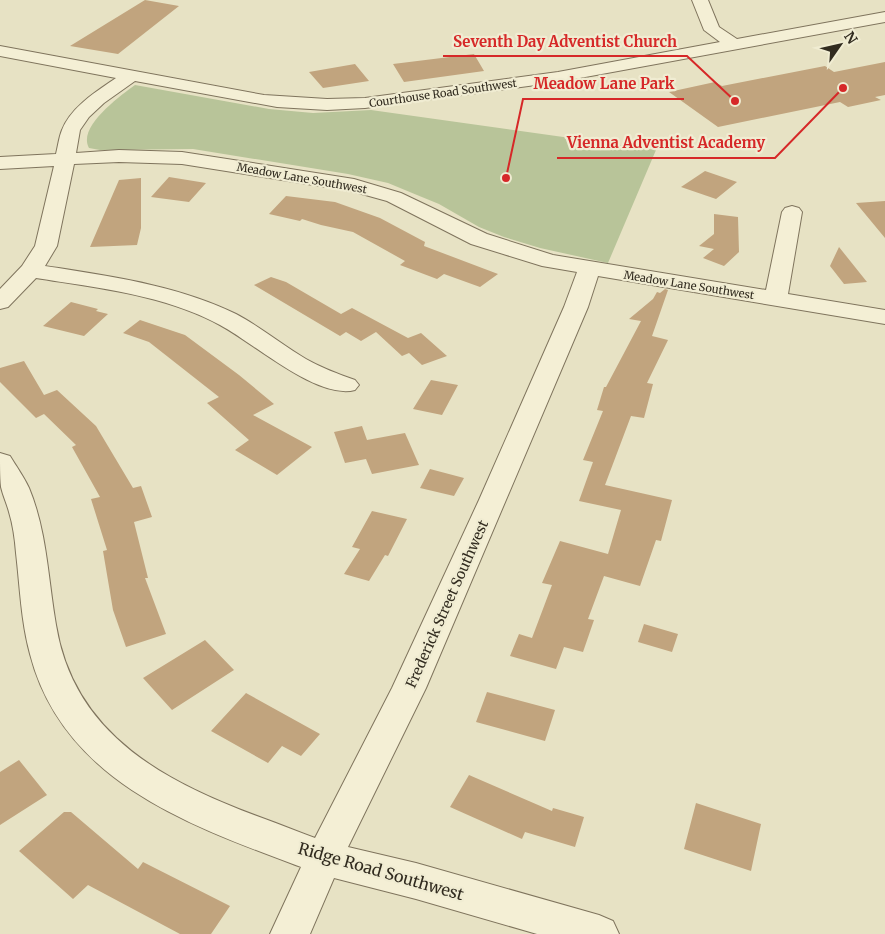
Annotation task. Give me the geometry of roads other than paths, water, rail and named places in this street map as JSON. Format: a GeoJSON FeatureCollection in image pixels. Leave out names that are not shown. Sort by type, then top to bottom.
{"type":"FeatureCollection","features":[{"type":"Feature","properties":{"kind":"street"},"geometry":{"type":"LineString","coordinates":[[700,0],[712,30],[733,44]]}},
{"type":"Feature","properties":{"kind":"street","name":"Courthouse Road Southwest"},"geometry":{"type":"LineString","coordinates":[[0,51],[289,104],[365,104],[558,77],[885,17]]}},
{"type":"Feature","properties":{"kind":"street"},"geometry":{"type":"LineString","coordinates":[[0,302],[31,270],[46,246],[52,227],[71,130],[78,118],[99,98],[131,76]]}},
{"type":"Feature","properties":{"kind":"street","name":"Meadow Lane Southwest"},"geometry":{"type":"LineString","coordinates":[[0,163],[119,156],[182,158],[354,185],[394,197],[479,239],[550,261],[885,317]]}},
{"type":"Feature","properties":{"kind":"street"},"geometry":{"type":"LineString","coordinates":[[776,299],[792,212]]}},
{"type":"Feature","properties":{"kind":"street","name":"Frederick Street Southwest"},"geometry":{"type":"LineString","coordinates":[[290,934],[324,858],[409,688],[497,491],[576,307],[590,268]]}},
{"type":"Feature","properties":{"kind":"street"},"geometry":{"type":"LineString","coordinates":[[31,270],[122,285],[195,306],[253,333],[306,370],[346,385]]}},
{"type":"Feature","properties":{"kind":"street","name":"Ridge Road Southwest"},"geometry":{"type":"LineString","coordinates":[[0,462],[8,472],[20,498],[26,522],[43,648],[56,683],[76,716],[106,749],[141,778],[182,803],[324,858],[490,902],[599,934]]}},
{"type":"Feature","properties":{"kind":"place","name":"Vienna Adventist Academy"},"geometry":{"type":"Point","coordinates":[843,88]}},
{"type":"Feature","properties":{"kind":"place","name":"Seventh Day Adventist Church"},"geometry":{"type":"Point","coordinates":[735,101]}},
{"type":"Feature","properties":{"kind":"place","name":"Meadow Lane Park"},"geometry":{"type":"Point","coordinates":[506,178]}}]}
